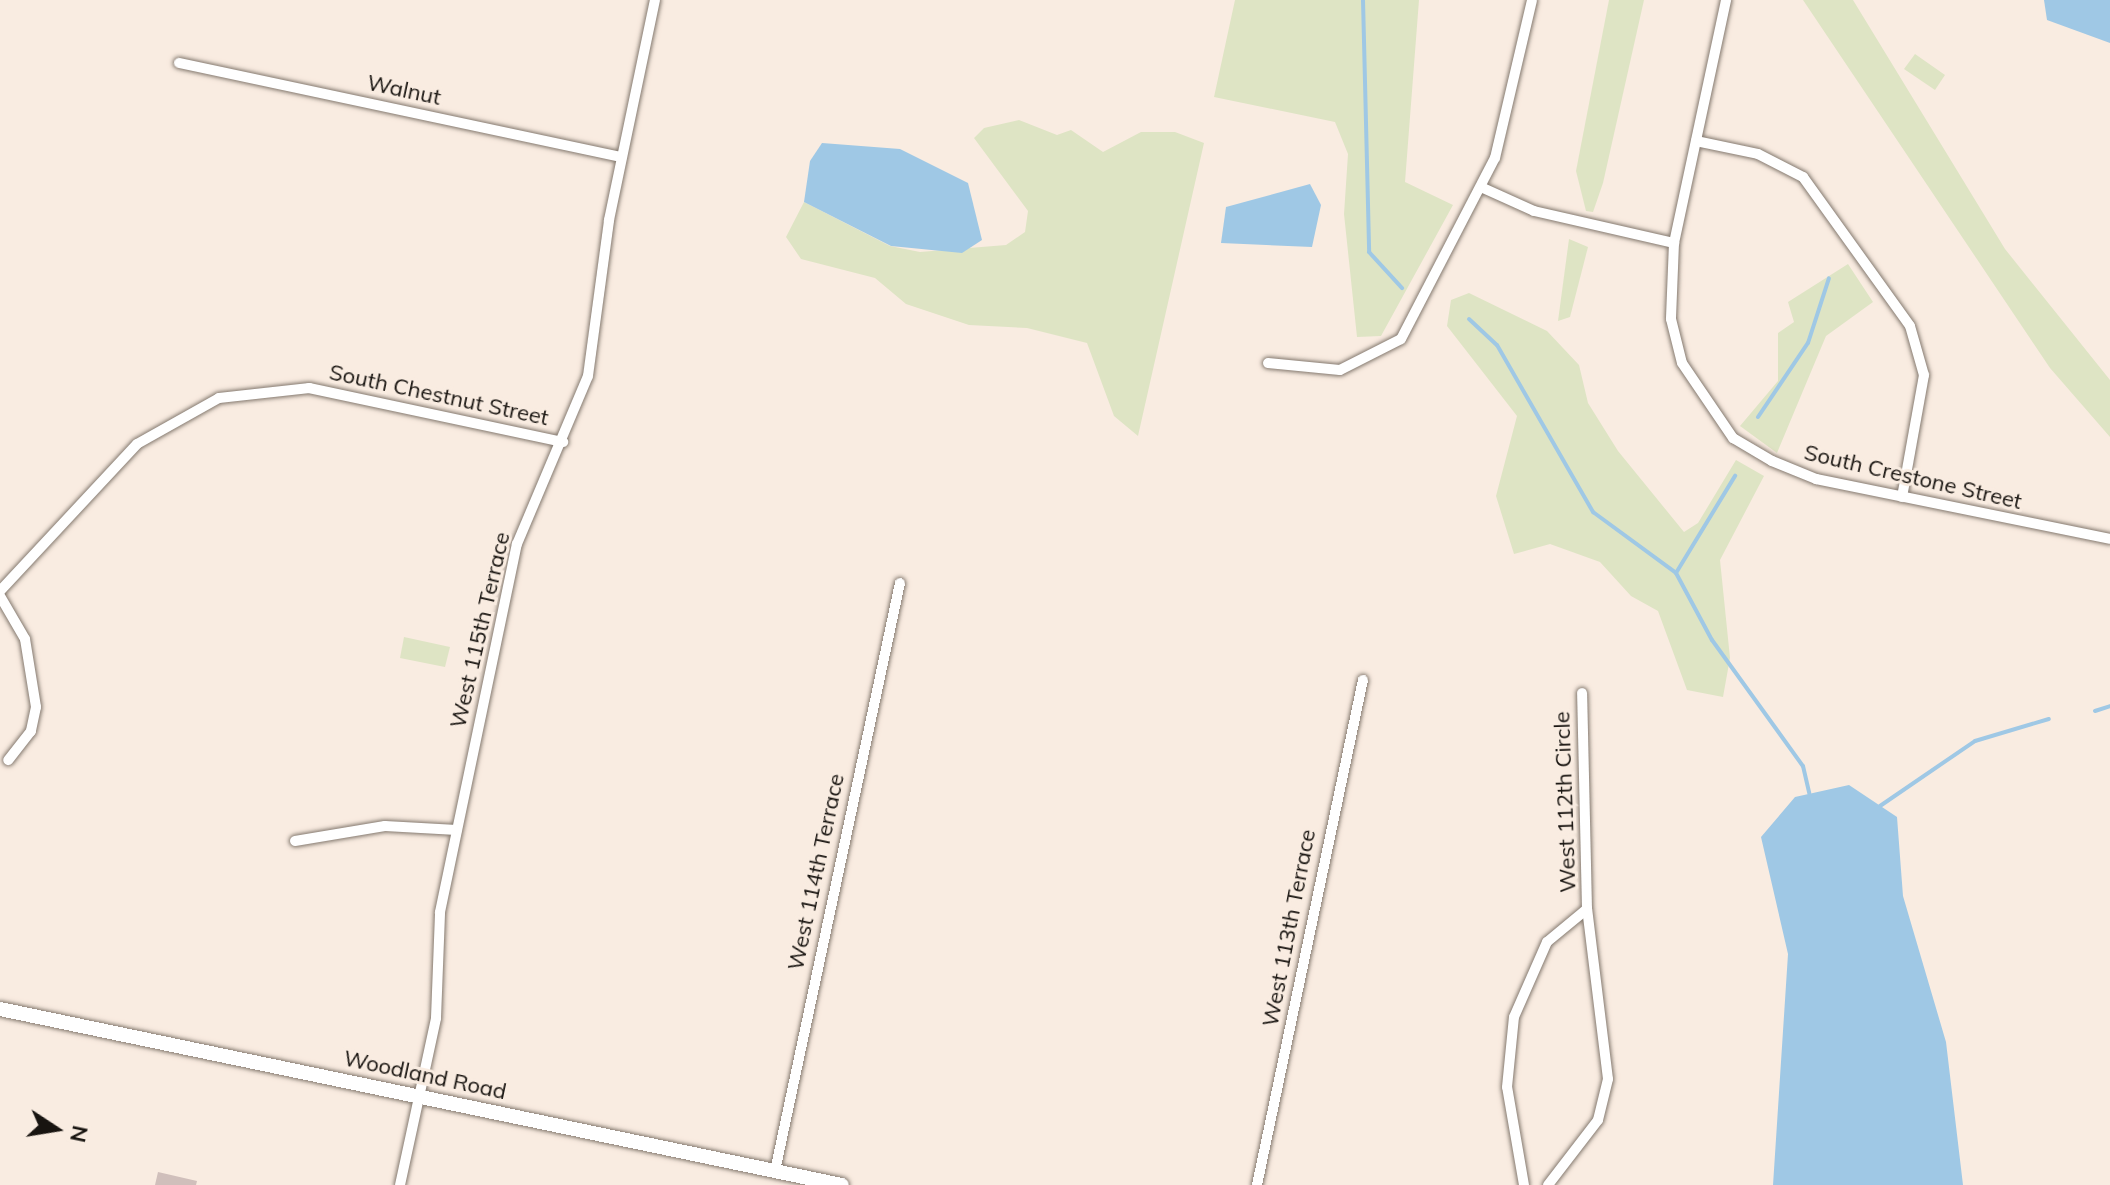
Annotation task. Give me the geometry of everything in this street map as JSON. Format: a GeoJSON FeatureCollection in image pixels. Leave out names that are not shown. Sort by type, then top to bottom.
{"type":"FeatureCollection","features":[{"type":"Feature","properties":{"kind":"main road","name":"Woodland Road"},"geometry":{"type":"LineString","coordinates":[[0,1009],[842,1185]]}},
{"type":"Feature","properties":{"kind":"street","name":"West 115th Terrace"},"geometry":{"type":"LineString","coordinates":[[400,1185],[436,1018],[440,912],[517,544],[563,442],[596,339],[620,157],[655,0]]}},
{"type":"Feature","properties":{"kind":"street"},"geometry":{"type":"LineString","coordinates":[[1268,363],[1340,370],[1401,339],[1483,188],[1532,0]]}},
{"type":"Feature","properties":{"kind":"street","name":"South Crestone Street"},"geometry":{"type":"LineString","coordinates":[[1726,0],[1674,243],[1671,319],[1682,363],[1706,407],[1733,438],[1772,461],[1902,497],[2110,539]]}},
{"type":"Feature","properties":{"kind":"street","name":"Walnut"},"geometry":{"type":"LineString","coordinates":[[179,63],[620,157]]}},
{"type":"Feature","properties":{"kind":"street"},"geometry":{"type":"LineString","coordinates":[[1696,141],[1758,154],[1803,177],[1910,326],[1923,388],[1902,497]]}},
{"type":"Feature","properties":{"kind":"street"},"geometry":{"type":"LineString","coordinates":[[1483,188],[1582,224],[1674,243]]}},
{"type":"Feature","properties":{"kind":"street","name":"South Chestnut Street"},"geometry":{"type":"LineString","coordinates":[[0,593],[137,444],[219,398],[309,388],[563,442]]}},
{"type":"Feature","properties":{"kind":"street","name":"West 114th Terrace"},"geometry":{"type":"LineString","coordinates":[[775,1171],[900,583]]}},
{"type":"Feature","properties":{"kind":"street"},"geometry":{"type":"LineString","coordinates":[[0,593],[25,639],[36,707],[31,731],[8,760]]}},
{"type":"Feature","properties":{"kind":"street","name":"West 113th Terrace"},"geometry":{"type":"LineString","coordinates":[[1257,1185],[1363,680]]}},
{"type":"Feature","properties":{"kind":"street","name":"West 112th Circle"},"geometry":{"type":"LineString","coordinates":[[1548,1185],[1588,1138],[1606,1096],[1605,1020],[1587,909],[1582,693]]}},
{"type":"Feature","properties":{"kind":"street"},"geometry":{"type":"LineString","coordinates":[[295,841],[385,826],[457,830]]}},
{"type":"Feature","properties":{"kind":"street","name":"West 112th Circle"},"geometry":{"type":"LineString","coordinates":[[1524,1185],[1507,1087],[1514,1017],[1547,942],[1587,909]]}},
{"type":"Feature","properties":{"kind":"green space"},"geometry":{"type":"Polygon","coordinates":[[[1235,0],[1419,0],[1405,182],[1453,205],[1381,336],[1357,337],[1344,214],[1348,154],[1335,122],[1214,97],[1235,0]]]}},
{"type":"Feature","properties":{"kind":"green space"},"geometry":{"type":"Polygon","coordinates":[[[1609,0],[1644,0],[1603,183],[1593,212],[1586,211],[1576,171],[1609,0]]]}},
{"type":"Feature","properties":{"kind":"green space"},"geometry":{"type":"Polygon","coordinates":[[[1803,0],[1853,0],[2005,249],[2110,380],[2110,437],[2050,368],[1803,0]]]}},
{"type":"Feature","properties":{"kind":"green space"},"geometry":{"type":"Polygon","coordinates":[[[1915,54],[1945,75],[1935,90],[1904,69],[1915,54]]]}},
{"type":"Feature","properties":{"kind":"green space"},"geometry":{"type":"Polygon","coordinates":[[[1019,120],[1057,135],[1071,130],[1103,152],[1141,132],[1175,132],[1204,143],[1138,436],[1114,416],[1087,343],[1027,328],[969,325],[906,304],[875,278],[801,259],[786,237],[804,202],[890,246],[920,252],[1006,245],[1025,232],[1028,211],[974,138],[984,128],[1019,120]]]}},
{"type":"Feature","properties":{"kind":"green space"},"geometry":{"type":"Polygon","coordinates":[[[1569,239],[1588,247],[1570,317],[1558,321],[1569,239]]]}},
{"type":"Feature","properties":{"kind":"green space"},"geometry":{"type":"Polygon","coordinates":[[[1848,264],[1873,302],[1826,336],[1777,453],[1740,426],[1778,381],[1778,333],[1794,322],[1788,302],[1848,264]]]}},
{"type":"Feature","properties":{"kind":"green space"},"geometry":{"type":"Polygon","coordinates":[[[1469,293],[1547,331],[1579,365],[1588,403],[1618,451],[1684,532],[1698,523],[1736,460],[1764,476],[1720,560],[1730,658],[1723,697],[1687,690],[1658,611],[1631,596],[1600,562],[1550,544],[1514,554],[1496,496],[1517,416],[1447,326],[1451,300],[1469,293]]]}},
{"type":"Feature","properties":{"kind":"green space"},"geometry":{"type":"Polygon","coordinates":[[[404,637],[450,647],[445,667],[400,658],[404,637]]]}},
{"type":"Feature","properties":{"kind":"water"},"geometry":{"type":"Polygon","coordinates":[[[2044,0],[2110,0],[2110,43],[2047,20],[2044,0]]]}},
{"type":"Feature","properties":{"kind":"water"},"geometry":{"type":"Polygon","coordinates":[[[822,143],[900,149],[968,183],[982,240],[962,253],[891,246],[804,202],[810,161],[822,143]]]}},
{"type":"Feature","properties":{"kind":"water"},"geometry":{"type":"Polygon","coordinates":[[[1310,184],[1321,205],[1312,247],[1221,243],[1226,207],[1310,184]]]}},
{"type":"Feature","properties":{"kind":"water"},"geometry":{"type":"Polygon","coordinates":[[[1849,785],[1897,817],[1903,896],[1946,1042],[1963,1185],[1773,1185],[1788,954],[1761,837],[1795,797],[1849,785]]]}},
{"type":"Feature","properties":{"kind":"building"},"geometry":{"type":"Polygon","coordinates":[[[158,1172],[197,1181],[196,1185],[155,1185],[158,1172]]]}},
{"type":"Feature","properties":{"kind":"waterway"},"geometry":{"type":"LineString","coordinates":[[1363,0],[1369,252],[1402,288]]}},
{"type":"Feature","properties":{"kind":"waterway"},"geometry":{"type":"LineString","coordinates":[[1758,417],[1808,343],[1829,278]]}},
{"type":"Feature","properties":{"kind":"waterway"},"geometry":{"type":"LineString","coordinates":[[1469,319],[1497,345],[1593,512],[1676,573],[1712,640],[1803,766],[1809,793]]}},
{"type":"Feature","properties":{"kind":"waterway"},"geometry":{"type":"LineString","coordinates":[[1676,573],[1735,476]]}},
{"type":"Feature","properties":{"kind":"waterway"},"geometry":{"type":"LineString","coordinates":[[2095,711],[2110,706]]}},
{"type":"Feature","properties":{"kind":"waterway"},"geometry":{"type":"LineString","coordinates":[[1880,806],[1975,741],[2049,719]]}}]}
